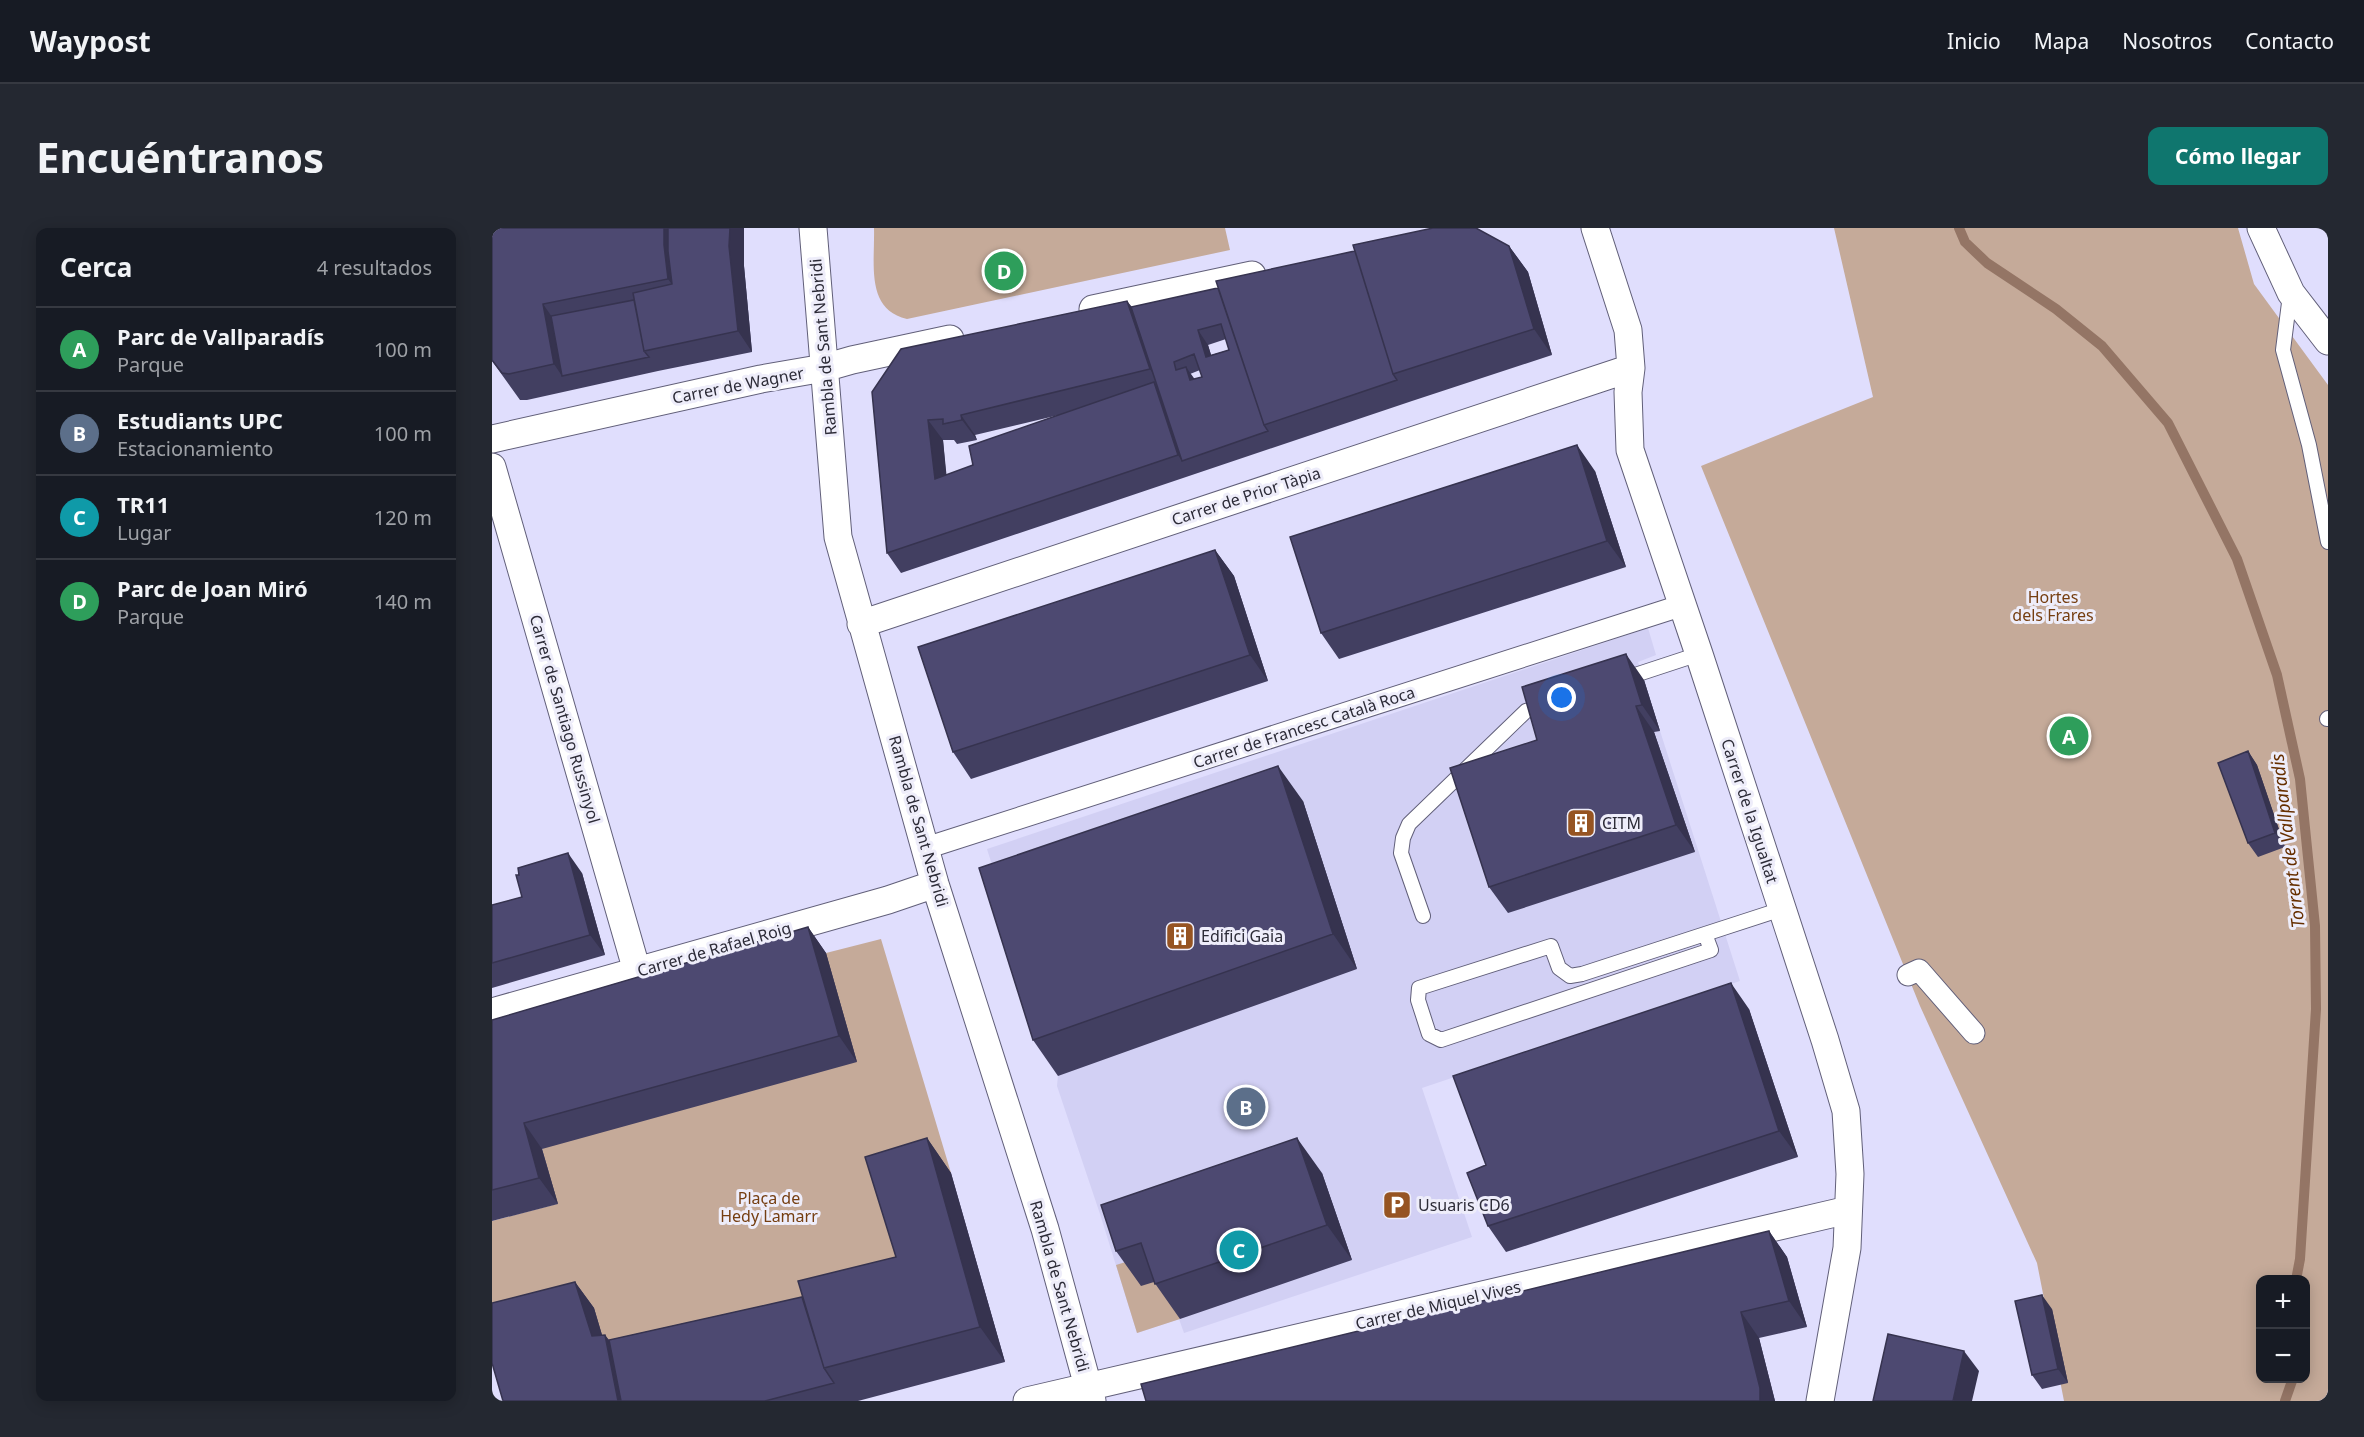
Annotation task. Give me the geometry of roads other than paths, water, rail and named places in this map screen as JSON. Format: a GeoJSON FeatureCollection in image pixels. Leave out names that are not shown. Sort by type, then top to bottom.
{"type":"FeatureCollection","features":[{"type":"Feature","properties":{"kind":"street","name":"Rambla de Sant Nebridi"},"geometry":{"type":"LineString","coordinates":[[813,228],[838,537],[935,884],[1045,1229],[1090,1394]]}},
{"type":"Feature","properties":{"kind":"street","name":"Carrer de la Igualtat"},"geometry":{"type":"LineString","coordinates":[[1595,228],[1628,330],[1631,368],[1630,450],[1699,654],[1846,1111],[1850,1174],[1847,1248],[1820,1401]]}},
{"type":"Feature","properties":{"kind":"street"},"geometry":{"type":"LineString","coordinates":[[2261,228],[2290,293],[2328,341]]}},
{"type":"Feature","properties":{"kind":"street"},"geometry":{"type":"LineString","coordinates":[[1071,313],[1281,269]]}},
{"type":"Feature","properties":{"kind":"street","name":"Carrer de Wagner"},"geometry":{"type":"LineString","coordinates":[[492,439],[761,378],[824,368],[978,333]]}},
{"type":"Feature","properties":{"kind":"street","name":"Carrer de Prior Tàpia"},"geometry":{"type":"LineString","coordinates":[[861,624],[1631,368]]}},
{"type":"Feature","properties":{"kind":"street","name":"Carrer de Santiago Russinyol"},"geometry":{"type":"LineString","coordinates":[[492,467],[637,971]]}},
{"type":"Feature","properties":{"kind":"street","name":"Carrer de Francesc Català Roca"},"geometry":{"type":"LineString","coordinates":[[926,848],[1683,606]]}},
{"type":"Feature","properties":{"kind":"street","name":"Carrer de Rafael Roig"},"geometry":{"type":"LineString","coordinates":[[492,1012],[888,900],[935,884]]}},
{"type":"Feature","properties":{"kind":"street"},"geometry":{"type":"LineString","coordinates":[[1908,975],[1919,970],[1974,1033]]}},
{"type":"Feature","properties":{"kind":"street","name":"Carrer de Miquel Vives"},"geometry":{"type":"LineString","coordinates":[[1027,1401],[1090,1394],[1848,1210]]}},
{"type":"Feature","properties":{"kind":"lane"},"geometry":{"type":"LineString","coordinates":[[2290,293],[2283,350],[2309,445],[2328,542]]}},
{"type":"Feature","properties":{"kind":"lane"},"geometry":{"type":"LineString","coordinates":[[1612,682],[1699,654]]}},
{"type":"Feature","properties":{"kind":"lane"},"geometry":{"type":"LineString","coordinates":[[1423,916],[1401,853],[1403,838],[1409,824],[1526,711],[1558,700]]}},
{"type":"Feature","properties":{"kind":"lane"},"geometry":{"type":"LineString","coordinates":[[1705,934],[1711,950],[1441,1040],[1429,1034],[1418,1000],[1419,988],[1551,946],[1559,968],[1570,976],[1581,975],[1705,934],[1782,909]]}},
{"type":"Feature","properties":{"kind":"waterway","name":"Torrent de Vallparadis"},"geometry":{"type":"LineString","coordinates":[[1959,228],[1965,242],[1987,263],[2056,309],[2102,346],[2168,423],[2237,559],[2277,675],[2300,779],[2315,926],[2316,1009],[2300,1259],[2297,1275]]}},
{"type":"Feature","properties":{"kind":"waterway","name":"Torrent de Vallparadis"},"geometry":{"type":"LineString","coordinates":[[2285,1401],[2291,1383]]}},
{"type":"Feature","properties":{"kind":"place","name":"Parc de Joan Miró"},"geometry":{"type":"Point","coordinates":[1004,271]}},
{"type":"Feature","properties":{"kind":"place","name":"Parc de Vallparadís"},"geometry":{"type":"Point","coordinates":[2069,736]}},
{"type":"Feature","properties":{"kind":"place","name":"CITM"},"geometry":{"type":"Point","coordinates":[1581,823]}},
{"type":"Feature","properties":{"kind":"place","name":"Edifici Gaia"},"geometry":{"type":"Point","coordinates":[1180,936]}},
{"type":"Feature","properties":{"kind":"place","name":"Estudiants UPC"},"geometry":{"type":"Point","coordinates":[1246,1107]}},
{"type":"Feature","properties":{"kind":"place","name":"Usuaris CD6"},"geometry":{"type":"Point","coordinates":[1397,1205]}},
{"type":"Feature","properties":{"kind":"place","name":"TR11"},"geometry":{"type":"Point","coordinates":[1239,1250]}},
{"type":"Feature","properties":{"kind":"park label","name":"Hortes dels Frares"},"geometry":{"type":"Point","coordinates":[2053,606]}},
{"type":"Feature","properties":{"kind":"park label","name":"Plaça de Hedy Lamarr"},"geometry":{"type":"Point","coordinates":[769,1207]}}]}
